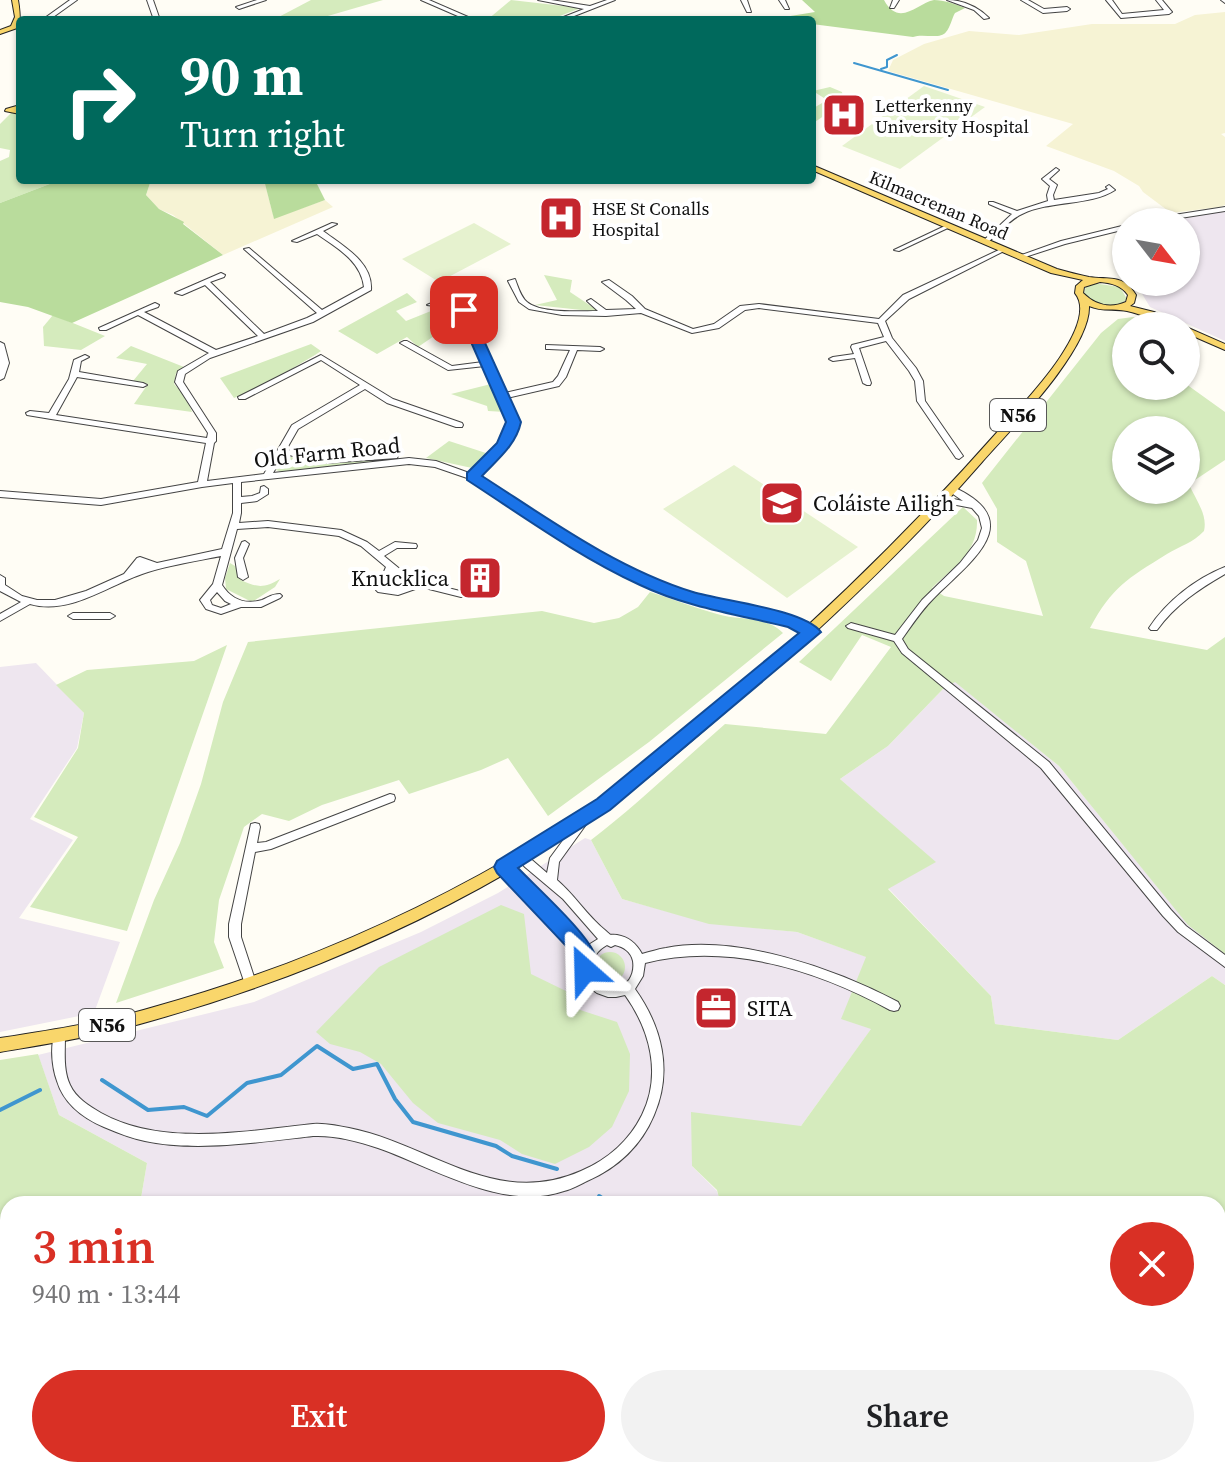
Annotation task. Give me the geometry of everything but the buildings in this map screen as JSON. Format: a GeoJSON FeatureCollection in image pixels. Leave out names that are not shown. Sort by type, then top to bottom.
{"type":"FeatureCollection","features":[{"type":"Feature","properties":{"kind":"main road"},"geometry":{"type":"LineString","coordinates":[[0,34],[16,27],[15,0]]}},
{"type":"Feature","properties":{"kind":"main road","name":"Kilmacrenan Road"},"geometry":{"type":"LineString","coordinates":[[816,169],[1054,271],[1112,282]]}},
{"type":"Feature","properties":{"kind":"main road","name":"Kilmacrenan Road"},"geometry":{"type":"LineString","coordinates":[[1054,271],[1082,295]]}},
{"type":"Feature","properties":{"kind":"main road"},"geometry":{"type":"LineString","coordinates":[[1092,280],[1082,285],[1085,319],[1130,303],[1132,296]]}},
{"type":"Feature","properties":{"kind":"main road"},"geometry":{"type":"LineString","coordinates":[[1082,295],[1100,307],[1140,312]]}},
{"type":"Feature","properties":{"kind":"main road"},"geometry":{"type":"LineString","coordinates":[[1133,296],[1149,312]]}},
{"type":"Feature","properties":{"kind":"main road","name":"N56"},"geometry":{"type":"LineString","coordinates":[[0,1045],[59,1036],[151,1014],[250,983],[356,941],[504,867],[588,816],[812,632],[948,495],[1048,379],[1085,319]]}},
{"type":"Feature","properties":{"kind":"main road"},"geometry":{"type":"LineString","coordinates":[[1200,336],[1225,347]]}},
{"type":"Feature","properties":{"kind":"street"},"geometry":{"type":"LineString","coordinates":[[51,16],[74,0]]}},
{"type":"Feature","properties":{"kind":"street"},"geometry":{"type":"LineString","coordinates":[[239,7],[263,0]]}},
{"type":"Feature","properties":{"kind":"street"},"geometry":{"type":"LineString","coordinates":[[424,0],[462,16]]}},
{"type":"Feature","properties":{"kind":"street"},"geometry":{"type":"LineString","coordinates":[[541,0],[590,8]]}},
{"type":"Feature","properties":{"kind":"street"},"geometry":{"type":"LineString","coordinates":[[569,16],[612,0]]}},
{"type":"Feature","properties":{"kind":"street"},"geometry":{"type":"LineString","coordinates":[[782,0],[787,8]]}},
{"type":"Feature","properties":{"kind":"street"},"geometry":{"type":"LineString","coordinates":[[950,0],[976,9],[986,18]]}},
{"type":"Feature","properties":{"kind":"street"},"geometry":{"type":"LineString","coordinates":[[1024,0],[1043,11],[1067,9]]}},
{"type":"Feature","properties":{"kind":"street"},"geometry":{"type":"LineString","coordinates":[[1109,0],[1121,16],[1169,12],[1159,0]]}},
{"type":"Feature","properties":{"kind":"street"},"geometry":{"type":"LineString","coordinates":[[747,5],[755,4]]}},
{"type":"Feature","properties":{"kind":"street"},"geometry":{"type":"LineString","coordinates":[[1051,202],[1054,185],[1045,179],[1056,170]]}},
{"type":"Feature","properties":{"kind":"street"},"geometry":{"type":"LineString","coordinates":[[985,242],[1017,213],[1051,202],[1101,195],[1112,190],[1109,187]]}},
{"type":"Feature","properties":{"kind":"street"},"geometry":{"type":"LineString","coordinates":[[991,203],[1017,213]]}},
{"type":"Feature","properties":{"kind":"street"},"geometry":{"type":"LineString","coordinates":[[1200,213],[1225,209]]}},
{"type":"Feature","properties":{"kind":"street"},"geometry":{"type":"LineString","coordinates":[[295,241],[334,224]]}},
{"type":"Feature","properties":{"kind":"street"},"geometry":{"type":"LineString","coordinates":[[897,250],[949,226]]}},
{"type":"Feature","properties":{"kind":"street"},"geometry":{"type":"LineString","coordinates":[[1020,257],[1063,242],[1112,230]]}},
{"type":"Feature","properties":{"kind":"street"},"geometry":{"type":"LineString","coordinates":[[202,484],[212,441],[211,429],[178,377],[191,365],[215,353],[292,328],[322,314],[365,291],[369,285],[365,273],[354,259],[318,231]]}},
{"type":"Feature","properties":{"kind":"street"},"geometry":{"type":"LineString","coordinates":[[247,249],[322,314]]}},
{"type":"Feature","properties":{"kind":"street"},"geometry":{"type":"LineString","coordinates":[[881,321],[896,304],[915,292],[1003,250]]}},
{"type":"Feature","properties":{"kind":"street"},"geometry":{"type":"LineString","coordinates":[[179,293],[221,275]]}},
{"type":"Feature","properties":{"kind":"street"},"geometry":{"type":"LineString","coordinates":[[512,281],[522,302],[535,309],[606,314],[642,311]]}},
{"type":"Feature","properties":{"kind":"street"},"geometry":{"type":"LineString","coordinates":[[206,282],[262,336]]}},
{"type":"Feature","properties":{"kind":"street"},"geometry":{"type":"LineString","coordinates":[[606,282],[642,311],[692,331],[716,326],[743,308],[759,306],[881,321]]}},
{"type":"Feature","properties":{"kind":"street"},"geometry":{"type":"LineString","coordinates":[[431,305],[448,301],[457,303],[464,310],[514,422],[511,434],[473,477]]}},
{"type":"Feature","properties":{"kind":"street"},"geometry":{"type":"LineString","coordinates":[[591,301],[606,314]]}},
{"type":"Feature","properties":{"kind":"street"},"geometry":{"type":"LineString","coordinates":[[103,328],[155,305]]}},
{"type":"Feature","properties":{"kind":"street"},"geometry":{"type":"LineString","coordinates":[[138,312],[215,353]]}},
{"type":"Feature","properties":{"kind":"street"},"geometry":{"type":"LineString","coordinates":[[881,321],[888,338],[919,381],[921,401],[959,456]]}},
{"type":"Feature","properties":{"kind":"street"},"geometry":{"type":"LineString","coordinates":[[867,383],[855,347],[888,338]]}},
{"type":"Feature","properties":{"kind":"street"},"geometry":{"type":"LineString","coordinates":[[404,343],[451,368],[490,363]]}},
{"type":"Feature","properties":{"kind":"street"},"geometry":{"type":"LineString","coordinates":[[0,344],[5,363],[0,377]]}},
{"type":"Feature","properties":{"kind":"street"},"geometry":{"type":"LineString","coordinates":[[549,347],[600,349]]}},
{"type":"Feature","properties":{"kind":"street"},"geometry":{"type":"LineString","coordinates":[[503,396],[556,384],[574,349]]}},
{"type":"Feature","properties":{"kind":"street"},"geometry":{"type":"LineString","coordinates":[[833,359],[856,356]]}},
{"type":"Feature","properties":{"kind":"street"},"geometry":{"type":"LineString","coordinates":[[51,417],[78,360],[85,357]]}},
{"type":"Feature","properties":{"kind":"street"},"geometry":{"type":"LineString","coordinates":[[242,397],[316,357],[325,358],[390,401],[459,425]]}},
{"type":"Feature","properties":{"kind":"street"},"geometry":{"type":"LineString","coordinates":[[74,374],[143,385]]}},
{"type":"Feature","properties":{"kind":"street"},"geometry":{"type":"LineString","coordinates":[[267,476],[295,427],[366,385]]}},
{"type":"Feature","properties":{"kind":"street"},"geometry":{"type":"LineString","coordinates":[[30,413],[212,441]]}},
{"type":"Feature","properties":{"kind":"street"},"geometry":{"type":"LineString","coordinates":[[280,451],[326,460],[394,456]]}},
{"type":"Feature","properties":{"kind":"street","name":"Old Farm Road"},"geometry":{"type":"LineString","coordinates":[[0,494],[101,502],[267,476],[409,461],[436,464],[473,477],[580,546],[647,582],[675,593],[792,622],[812,632]]}},
{"type":"Feature","properties":{"kind":"street"},"geometry":{"type":"LineString","coordinates":[[237,480],[239,500],[234,526],[217,585],[205,600],[209,607],[221,611],[241,604]]}},
{"type":"Feature","properties":{"kind":"street"},"geometry":{"type":"LineString","coordinates":[[239,500],[254,499],[264,494],[264,489]]}},
{"type":"Feature","properties":{"kind":"street"},"geometry":{"type":"LineString","coordinates":[[897,639],[915,614],[955,576],[982,544],[987,520],[981,509],[948,495]]}},
{"type":"Feature","properties":{"kind":"street"},"geometry":{"type":"LineString","coordinates":[[234,526],[268,524],[322,529],[352,537],[418,585],[461,594]]}},
{"type":"Feature","properties":{"kind":"street"},"geometry":{"type":"LineString","coordinates":[[243,577],[239,558],[245,544]]}},
{"type":"Feature","properties":{"kind":"street"},"geometry":{"type":"LineString","coordinates":[[378,556],[395,545],[413,546]]}},
{"type":"Feature","properties":{"kind":"street"},"geometry":{"type":"LineString","coordinates":[[0,578],[1,587],[29,601],[62,602],[158,567],[224,555],[239,558]]}},
{"type":"Feature","properties":{"kind":"street"},"geometry":{"type":"LineString","coordinates":[[391,567],[381,590],[398,592],[418,585]]}},
{"type":"Feature","properties":{"kind":"street"},"geometry":{"type":"LineString","coordinates":[[1154,628],[1159,618],[1191,588],[1225,570]]}},
{"type":"Feature","properties":{"kind":"street"},"geometry":{"type":"LineString","coordinates":[[217,585],[220,592],[241,604],[256,606],[277,596]]}},
{"type":"Feature","properties":{"kind":"street"},"geometry":{"type":"LineString","coordinates":[[84,596],[92,616]]}},
{"type":"Feature","properties":{"kind":"street"},"geometry":{"type":"LineString","coordinates":[[0,618],[29,601]]}},
{"type":"Feature","properties":{"kind":"street"},"geometry":{"type":"LineString","coordinates":[[73,616],[110,616]]}},
{"type":"Feature","properties":{"kind":"street"},"geometry":{"type":"LineString","coordinates":[[851,626],[897,639],[905,651],[1045,765],[1167,913],[1202,946],[1225,962]]}},
{"type":"Feature","properties":{"kind":"street"},"geometry":{"type":"LineString","coordinates":[[251,848],[267,846],[390,798]]}},
{"type":"Feature","properties":{"kind":"street"},"geometry":{"type":"LineString","coordinates":[[551,882],[554,861],[588,816]]}},
{"type":"Feature","properties":{"kind":"street"},"geometry":{"type":"LineString","coordinates":[[250,983],[235,937],[235,924],[255,827]]}},
{"type":"Feature","properties":{"kind":"street"},"geometry":{"type":"LineString","coordinates":[[504,867],[551,914],[586,959],[587,975],[598,987],[609,991],[627,988],[639,975],[640,959],[629,946],[611,942],[599,934],[551,882],[541,877],[521,857]]}},
{"type":"Feature","properties":{"kind":"street"},"geometry":{"type":"LineString","coordinates":[[586,959],[596,947],[611,942]]}},
{"type":"Feature","properties":{"kind":"street"},"geometry":{"type":"LineString","coordinates":[[640,959],[693,949],[749,956],[833,976],[894,1006]]}},
{"type":"Feature","properties":{"kind":"street"},"geometry":{"type":"LineString","coordinates":[[59,1036],[58,1068],[63,1087],[85,1111],[132,1134],[172,1141],[325,1129],[357,1135],[395,1148],[489,1186],[528,1191],[551,1189],[583,1179],[611,1162],[627,1148],[648,1117],[656,1097],[660,1059],[648,1020],[627,988]]}},
{"type":"Feature","properties":{"kind":"shaded area"},"geometry":{"type":"Polygon","coordinates":[[[1225,12],[1225,133],[1221,134],[1225,137],[1225,205],[1220,207],[1164,208],[1139,186],[1114,171],[1046,146],[1073,124],[888,71],[893,60],[924,44],[969,31],[1019,35],[1092,24],[1175,24],[1195,15],[1225,12]]]}},
{"type":"Feature","properties":{"kind":"shaded area"},"geometry":{"type":"Polygon","coordinates":[[[150,184],[265,184],[274,218],[325,200],[333,207],[223,255],[173,215],[159,209],[146,195],[150,184]]]}},
{"type":"Feature","properties":{"kind":"shaded area"},"geometry":{"type":"Polygon","coordinates":[[[1225,211],[1225,341],[1200,330],[1200,312],[1161,312],[1150,307],[1143,296],[1200,296],[1200,216],[1225,211]]]}},
{"type":"Feature","properties":{"kind":"shaded area"},"geometry":{"type":"Polygon","coordinates":[[[36,663],[84,713],[77,748],[30,819],[73,840],[19,918],[120,942],[94,1013],[0,1032],[0,667],[36,663]]]}},
{"type":"Feature","properties":{"kind":"shaded area"},"geometry":{"type":"Polygon","coordinates":[[[955,681],[1059,766],[1188,924],[1225,954],[1225,985],[1212,976],[1118,1040],[995,1024],[991,996],[888,888],[935,862],[840,779],[888,746],[943,689],[955,681]]]}},
{"type":"Feature","properties":{"kind":"shaded area"},"geometry":{"type":"Polygon","coordinates":[[[585,838],[591,840],[622,899],[709,923],[797,932],[867,957],[872,1028],[801,1126],[692,1166],[718,1196],[141,1196],[147,1163],[59,1115],[38,1055],[254,1002],[421,932],[498,893],[585,838]]]}},
{"type":"Feature","properties":{"kind":"green space"},"geometry":{"type":"Polygon","coordinates":[[[311,0],[383,0],[328,16],[281,16],[311,0]]]}},
{"type":"Feature","properties":{"kind":"green space"},"geometry":{"type":"Polygon","coordinates":[[[511,0],[581,8],[560,16],[492,16],[511,0]]]}},
{"type":"Feature","properties":{"kind":"green space"},"geometry":{"type":"Polygon","coordinates":[[[802,0],[884,0],[890,8],[902,13],[934,0],[965,8],[955,13],[943,34],[913,37],[816,25],[816,16],[790,16],[815,12],[802,0]]]}},
{"type":"Feature","properties":{"kind":"green space"},"geometry":{"type":"Polygon","coordinates":[[[924,86],[985,107],[900,169],[842,146],[924,86]]]}},
{"type":"Feature","properties":{"kind":"green space"},"geometry":{"type":"Polygon","coordinates":[[[830,87],[842,92],[844,102],[816,121],[816,107],[827,100],[816,90],[830,87]]]}},
{"type":"Feature","properties":{"kind":"green space"},"geometry":{"type":"Polygon","coordinates":[[[16,112],[16,184],[50,184],[0,203],[0,161],[9,157],[10,150],[0,148],[0,124],[11,113],[16,112]]]}},
{"type":"Feature","properties":{"kind":"green space"},"geometry":{"type":"Polygon","coordinates":[[[50,184],[150,184],[146,195],[159,209],[184,222],[223,255],[72,323],[28,307],[0,302],[0,203],[50,184]]]}},
{"type":"Feature","properties":{"kind":"green space"},"geometry":{"type":"Polygon","coordinates":[[[265,184],[317,184],[325,200],[274,219],[265,184]]]}},
{"type":"Feature","properties":{"kind":"green space"},"geometry":{"type":"Polygon","coordinates":[[[474,223],[511,244],[439,282],[402,259],[474,223]]]}},
{"type":"Feature","properties":{"kind":"green space"},"geometry":{"type":"Polygon","coordinates":[[[544,275],[572,280],[570,292],[600,312],[535,305],[557,300],[544,275]]]}},
{"type":"Feature","properties":{"kind":"green space"},"geometry":{"type":"Polygon","coordinates":[[[1093,283],[1112,286],[1112,296],[1125,296],[1127,299],[1116,305],[1099,304],[1084,293],[1086,286],[1093,283]]]}},
{"type":"Feature","properties":{"kind":"green space"},"geometry":{"type":"Polygon","coordinates":[[[407,293],[417,302],[396,311],[406,321],[446,305],[457,308],[466,327],[440,332],[418,347],[407,337],[377,354],[338,331],[407,293]]]}},
{"type":"Feature","properties":{"kind":"green space"},"geometry":{"type":"Polygon","coordinates":[[[53,315],[105,336],[81,350],[44,346],[43,327],[53,315]]]}},
{"type":"Feature","properties":{"kind":"green space"},"geometry":{"type":"Polygon","coordinates":[[[1112,324],[1112,400],[1200,400],[1200,394],[1225,412],[1225,460],[1200,477],[1200,416],[1112,416],[1112,504],[1199,504],[1205,525],[1204,531],[1191,541],[1141,570],[1113,593],[1090,628],[1207,650],[1225,637],[1225,954],[1188,925],[1059,766],[955,682],[943,689],[888,746],[840,779],[936,862],[888,889],[991,996],[995,1024],[1118,1040],[1212,976],[1225,985],[1225,1196],[718,1196],[717,1190],[692,1166],[691,1112],[801,1126],[871,1029],[841,1019],[866,957],[797,932],[709,924],[622,899],[591,840],[725,724],[826,734],[891,647],[862,635],[831,681],[799,662],[963,507],[977,520],[973,542],[963,558],[932,588],[944,596],[1043,616],[1026,561],[997,542],[997,509],[982,483],[1101,333],[1112,324]]]}},
{"type":"Feature","properties":{"kind":"green space"},"geometry":{"type":"Polygon","coordinates":[[[311,344],[321,351],[261,387],[234,398],[220,378],[311,344]]]}},
{"type":"Feature","properties":{"kind":"green space"},"geometry":{"type":"Polygon","coordinates":[[[131,346],[184,367],[176,373],[174,384],[186,397],[192,412],[134,404],[148,384],[133,381],[147,364],[116,358],[131,346]]]}},
{"type":"Feature","properties":{"kind":"green space"},"geometry":{"type":"Polygon","coordinates":[[[491,384],[505,412],[488,411],[487,406],[451,394],[491,384]]]}},
{"type":"Feature","properties":{"kind":"green space"},"geometry":{"type":"Polygon","coordinates":[[[449,441],[489,454],[472,468],[426,458],[449,441]]]}},
{"type":"Feature","properties":{"kind":"green space"},"geometry":{"type":"Polygon","coordinates":[[[286,456],[322,462],[397,459],[281,472],[274,469],[286,456]]]}},
{"type":"Feature","properties":{"kind":"green space"},"geometry":{"type":"Polygon","coordinates":[[[734,465],[858,547],[787,598],[663,509],[734,465]]]}},
{"type":"Feature","properties":{"kind":"green space"},"geometry":{"type":"Polygon","coordinates":[[[230,563],[235,566],[241,580],[252,584],[261,586],[280,579],[275,587],[252,602],[226,589],[225,578],[230,563]]]}},
{"type":"Feature","properties":{"kind":"green space"},"geometry":{"type":"Polygon","coordinates":[[[650,592],[717,614],[768,623],[783,633],[649,742],[548,816],[508,758],[409,794],[399,780],[322,805],[289,821],[262,814],[244,827],[219,900],[214,942],[224,968],[116,1003],[154,900],[180,843],[201,784],[223,702],[248,642],[542,611],[594,623],[619,618],[638,607],[650,592]]]}},
{"type":"Feature","properties":{"kind":"green space"},"geometry":{"type":"Polygon","coordinates":[[[227,645],[127,931],[30,907],[78,837],[34,817],[78,748],[84,713],[56,685],[87,670],[194,661],[227,645]]]}},
{"type":"Feature","properties":{"kind":"green space"},"geometry":{"type":"Polygon","coordinates":[[[501,905],[524,914],[531,974],[568,992],[574,1008],[617,1022],[630,1054],[629,1091],[612,1127],[589,1147],[555,1164],[522,1154],[500,1140],[438,1123],[413,1103],[381,1064],[360,1052],[330,1044],[316,1032],[379,967],[501,905]]]}},
{"type":"Feature","properties":{"kind":"green space"},"geometry":{"type":"Polygon","coordinates":[[[610,952],[621,956],[625,967],[621,978],[610,982],[599,978],[595,967],[599,956],[610,952]]]}},
{"type":"Feature","properties":{"kind":"green space"},"geometry":{"type":"Polygon","coordinates":[[[38,1054],[59,1115],[147,1163],[141,1196],[0,1196],[0,1060],[38,1054]]]}},
{"type":"Feature","properties":{"kind":"waterway"},"geometry":{"type":"LineString","coordinates":[[881,69],[887,67],[887,60],[897,55]]}},
{"type":"Feature","properties":{"kind":"waterway"},"geometry":{"type":"LineString","coordinates":[[854,63],[948,90]]}},
{"type":"Feature","properties":{"kind":"waterway"},"geometry":{"type":"LineString","coordinates":[[102,1080],[148,1110],[184,1107],[207,1116],[247,1083],[281,1075],[317,1046],[353,1069],[377,1064],[395,1099],[413,1122],[496,1146],[512,1156],[557,1169]]}},
{"type":"Feature","properties":{"kind":"waterway"},"geometry":{"type":"LineString","coordinates":[[0,1110],[40,1090]]}},
{"type":"Feature","properties":{"kind":"place","name":"Letterkenny University Hospital"},"geometry":{"type":"Point","coordinates":[844,115]}},
{"type":"Feature","properties":{"kind":"place","name":"HSE St Conalls Hospital"},"geometry":{"type":"Point","coordinates":[561,218]}},
{"type":"Feature","properties":{"kind":"place","name":"Coláiste Ailigh"},"geometry":{"type":"Point","coordinates":[782,503]}},
{"type":"Feature","properties":{"kind":"place","name":"Knucklica"},"geometry":{"type":"Point","coordinates":[480,578]}},
{"type":"Feature","properties":{"kind":"place","name":"SITA"},"geometry":{"type":"Point","coordinates":[716,1008]}},
{"type":"Feature","properties":{"kind":"route"},"geometry":{"type":"LineString","coordinates":[[464,310],[514,422],[503,446],[473,477],[580,546],[647,582],[691,598],[792,622],[812,632],[588,816],[504,867],[576,943],[586,959],[585,970]]}}]}
